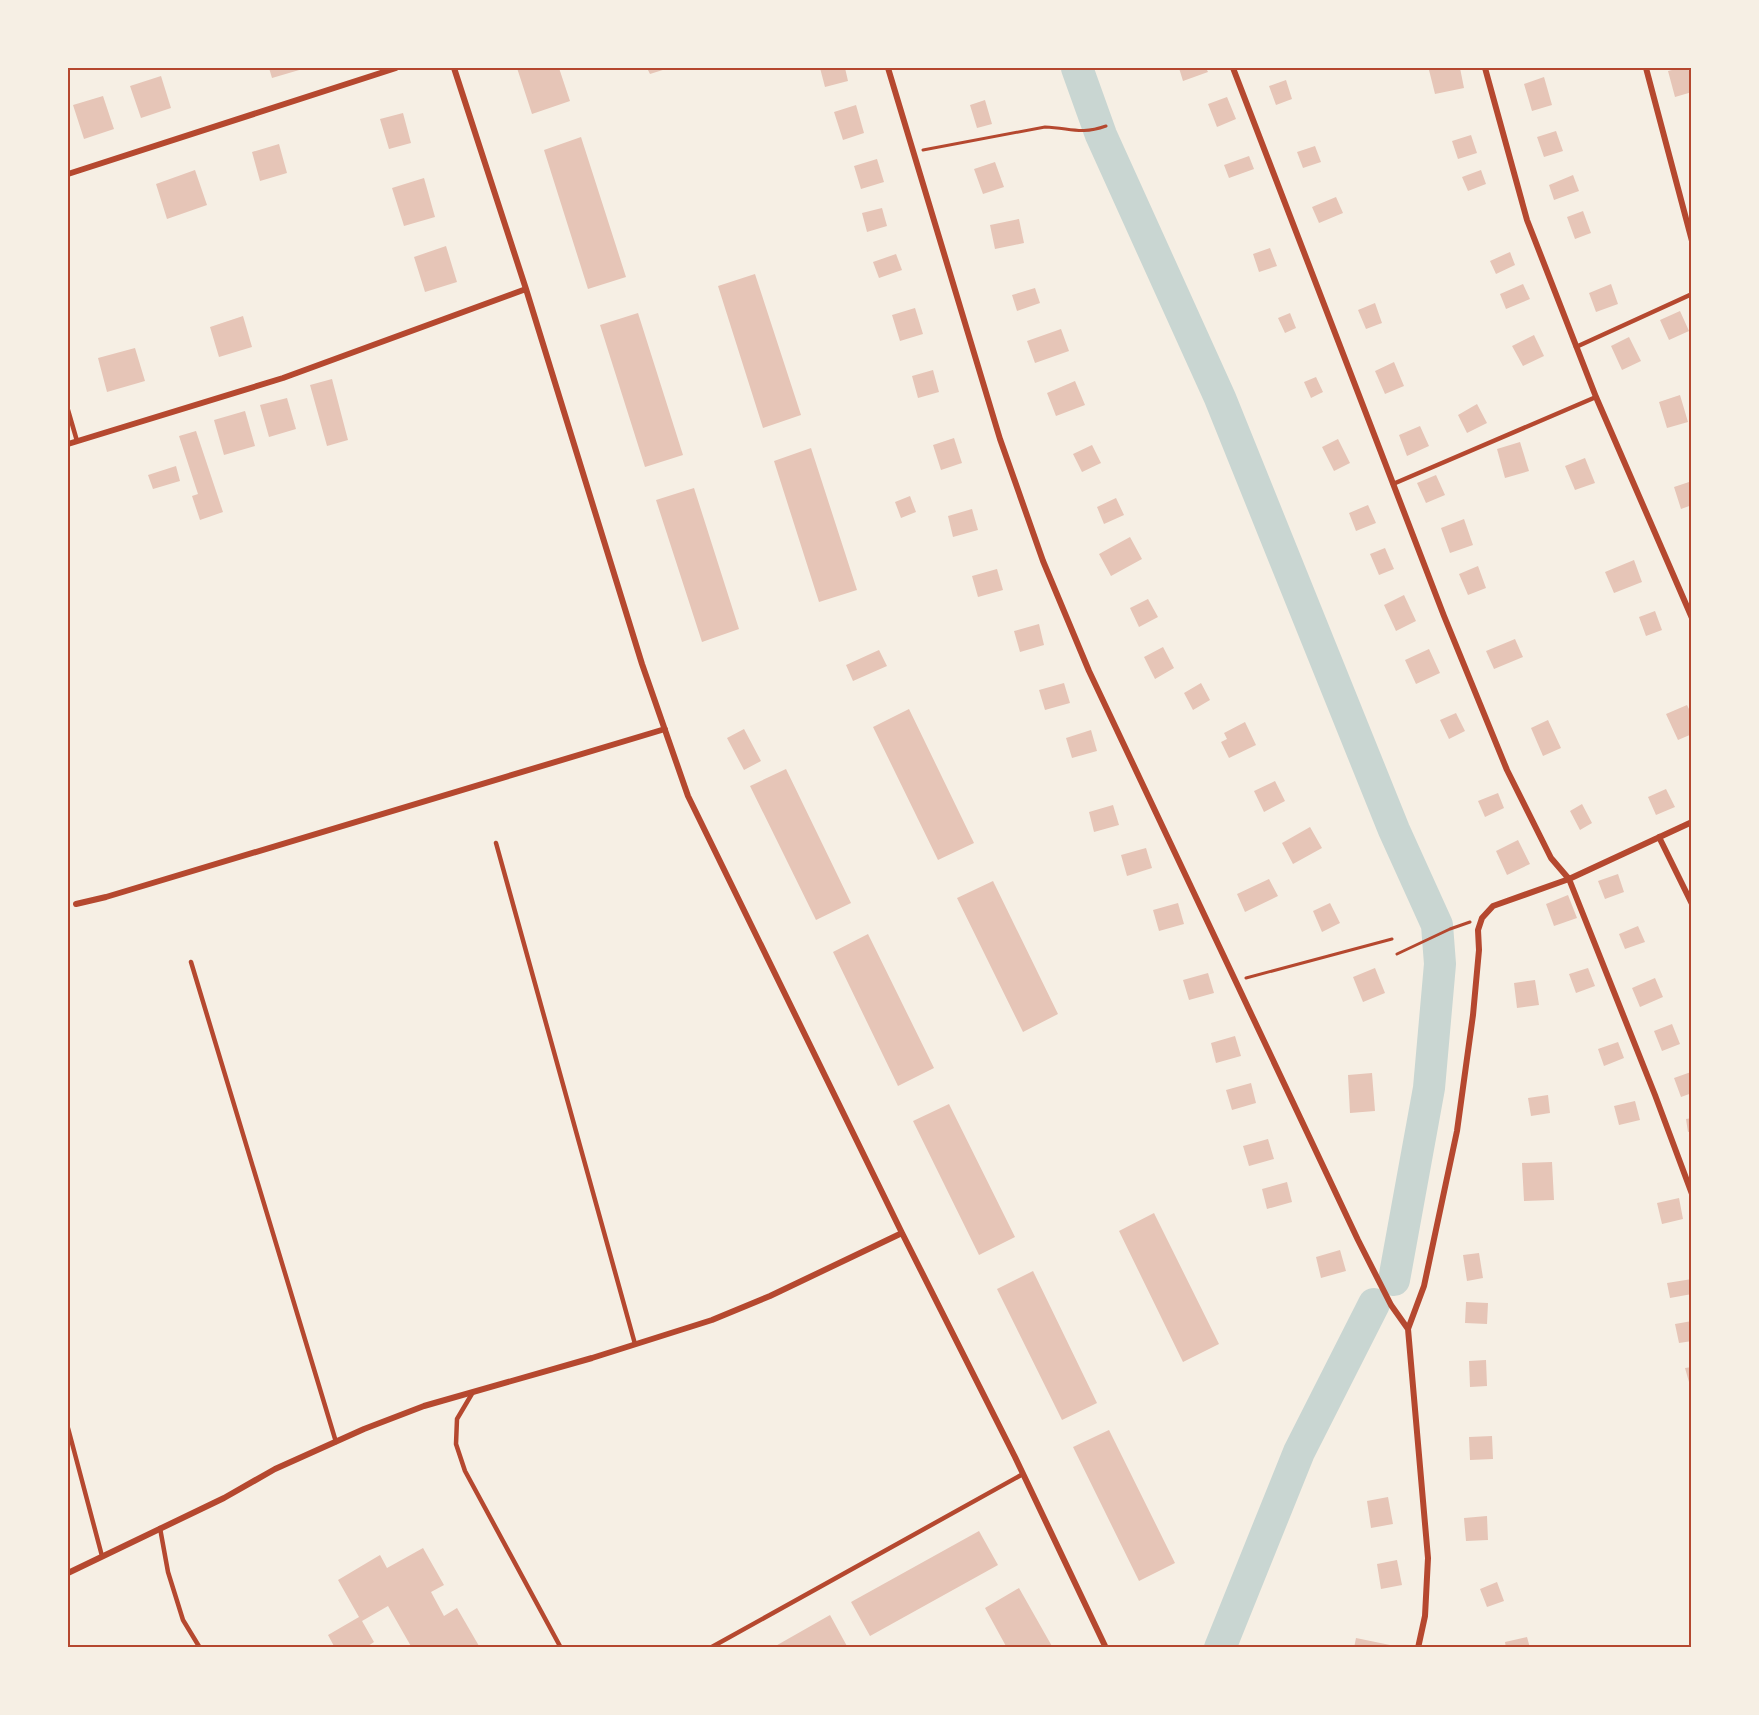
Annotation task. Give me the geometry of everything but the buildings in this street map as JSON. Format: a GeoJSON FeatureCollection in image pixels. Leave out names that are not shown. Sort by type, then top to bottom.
{"type":"FeatureCollection","features":[{"type":"Feature","properties":{"kind":"street"},"geometry":{"type":"LineString","coordinates":[[68,174],[396,68]]}},
{"type":"Feature","properties":{"kind":"street"},"geometry":{"type":"LineString","coordinates":[[454,68],[526,289],[642,664],[688,796],[1106,1647]]}},
{"type":"Feature","properties":{"kind":"street"},"geometry":{"type":"LineString","coordinates":[[888,68],[1000,439],[1043,561],[1089,671],[1358,1240],[1391,1305],[1408,1329]]}},
{"type":"Feature","properties":{"kind":"street"},"geometry":{"type":"LineString","coordinates":[[1233,68],[1393,484],[1508,770],[1551,858],[1569,879],[1692,1194]]}},
{"type":"Feature","properties":{"kind":"street"},"geometry":{"type":"LineString","coordinates":[[1485,68],[1527,220],[1596,397],[1692,618]]}},
{"type":"Feature","properties":{"kind":"street"},"geometry":{"type":"LineString","coordinates":[[1646,68],[1692,241]]}},
{"type":"Feature","properties":{"kind":"street"},"geometry":{"type":"LineString","coordinates":[[68,444],[283,378],[526,289]]}},
{"type":"Feature","properties":{"kind":"street"},"geometry":{"type":"LineString","coordinates":[[76,904],[106,897],[665,729]]}},
{"type":"Feature","properties":{"kind":"street"},"geometry":{"type":"LineString","coordinates":[[1418,1647],[1425,1616],[1428,1558],[1408,1329],[1424,1286],[1457,1131],[1473,1015],[1479,950],[1478,930],[1482,918],[1493,906],[1569,879],[1692,822]]}},
{"type":"Feature","properties":{"kind":"street"},"geometry":{"type":"LineString","coordinates":[[1659,837],[1692,904]]}},
{"type":"Feature","properties":{"kind":"street"},"geometry":{"type":"LineString","coordinates":[[68,1573],[224,1498],[275,1470],[424,1406],[712,1320],[770,1296],[902,1233]]}},
{"type":"Feature","properties":{"kind":"lane"},"geometry":{"type":"LineString","coordinates":[[1576,347],[1692,294]]}},
{"type":"Feature","properties":{"kind":"lane"},"geometry":{"type":"LineString","coordinates":[[1393,484],[1596,397]]}},
{"type":"Feature","properties":{"kind":"lane"},"geometry":{"type":"LineString","coordinates":[[68,410],[77,441]]}},
{"type":"Feature","properties":{"kind":"lane"},"geometry":{"type":"LineString","coordinates":[[496,843],[635,1344]]}},
{"type":"Feature","properties":{"kind":"lane"},"geometry":{"type":"LineString","coordinates":[[191,962],[336,1442]]}},
{"type":"Feature","properties":{"kind":"lane"},"geometry":{"type":"LineString","coordinates":[[473,1392],[457,1419],[456,1444],[462,1462],[561,1647]]}},
{"type":"Feature","properties":{"kind":"lane"},"geometry":{"type":"LineString","coordinates":[[68,1428],[102,1556]]}},
{"type":"Feature","properties":{"kind":"lane"},"geometry":{"type":"LineString","coordinates":[[710,1647],[1023,1474]]}},
{"type":"Feature","properties":{"kind":"lane"},"geometry":{"type":"LineString","coordinates":[[160,1528],[168,1572],[183,1620],[200,1647]]}},
{"type":"Feature","properties":{"kind":"path"},"geometry":{"type":"LineString","coordinates":[[914,152],[1045,127],[1065,128],[1078,132],[1106,126]]}},
{"type":"Feature","properties":{"kind":"path"},"geometry":{"type":"LineString","coordinates":[[1397,954],[1450,929],[1482,918]]}},
{"type":"Feature","properties":{"kind":"path"},"geometry":{"type":"LineString","coordinates":[[1235,981],[1392,939]]}},
{"type":"Feature","properties":{"kind":"waterway"},"geometry":{"type":"LineString","coordinates":[[1077,68],[1101,135],[1220,398],[1394,830],[1437,925],[1440,964],[1429,1088],[1394,1280]]}},
{"type":"Feature","properties":{"kind":"waterway"},"geometry":{"type":"LineString","coordinates":[[1220,1648],[1299,1452],[1374,1304]]}}]}
